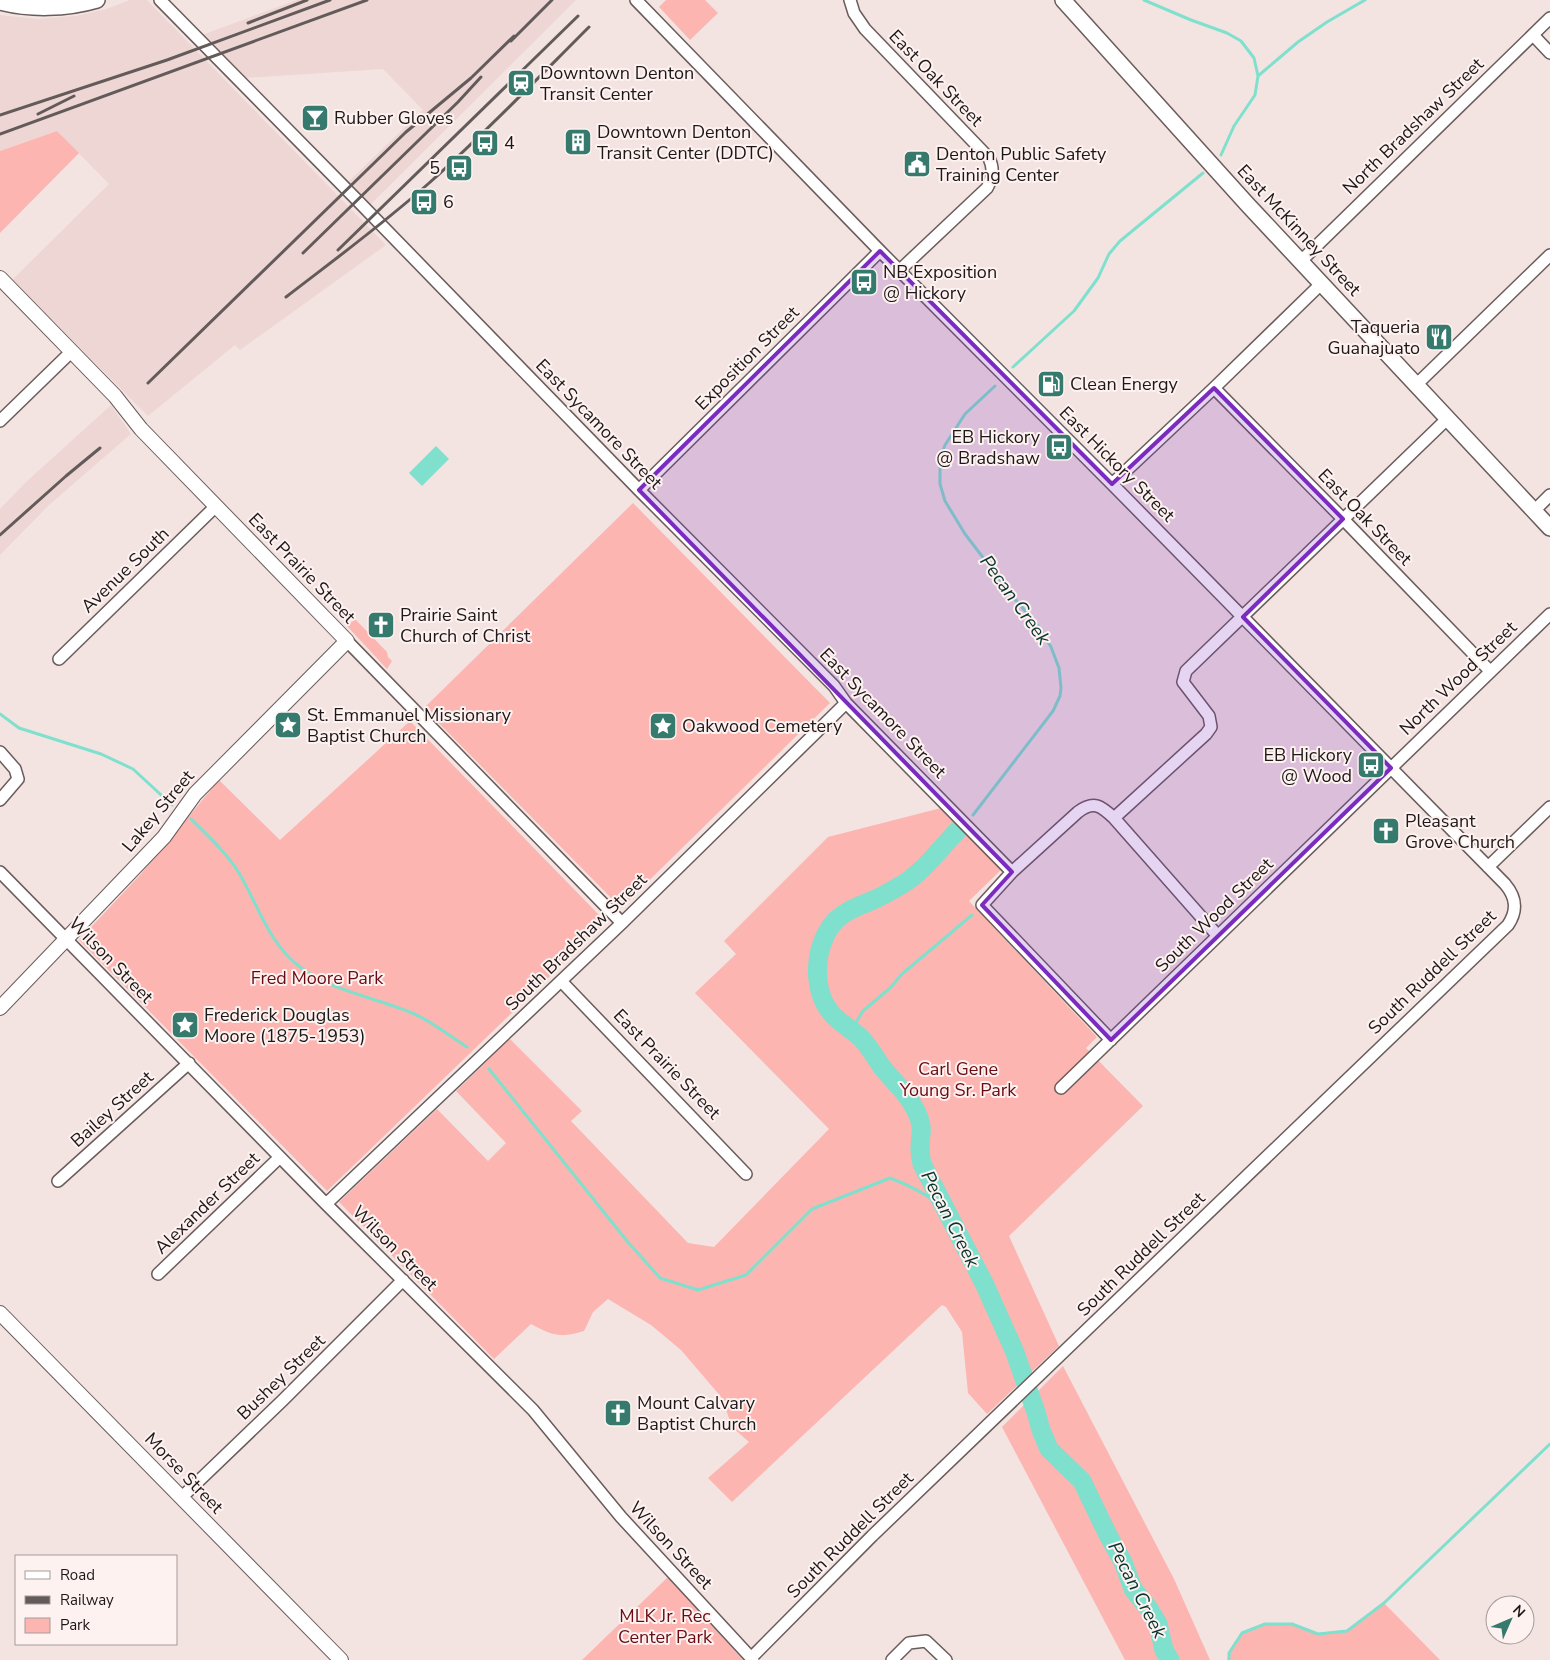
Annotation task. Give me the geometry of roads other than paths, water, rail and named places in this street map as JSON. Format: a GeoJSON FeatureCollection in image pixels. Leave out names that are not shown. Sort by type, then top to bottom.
{"type":"FeatureCollection","features":[{"type":"Feature","properties":{"kind":"main road"},"geometry":{"type":"LineString","coordinates":[[0,2],[17,6],[50,7],[83,4],[97,0]]}},
{"type":"Feature","properties":{"kind":"main road","name":"East McKinney Street"},"geometry":{"type":"LineString","coordinates":[[1063,0],[1301,261],[1550,528]]}},
{"type":"Feature","properties":{"kind":"street","name":"East Sycamore Street"},"geometry":{"type":"LineString","coordinates":[[160,0],[358,200],[638,490],[834,686],[846,703],[1012,872]]}},
{"type":"Feature","properties":{"kind":"street","name":"East Oak Street"},"geometry":{"type":"LineString","coordinates":[[850,0],[854,14],[864,29],[989,158],[993,168],[991,180],[987,188],[966,210],[900,270]]}},
{"type":"Feature","properties":{"kind":"street","name":"East Hickory Street"},"geometry":{"type":"LineString","coordinates":[[640,2],[880,251],[1488,867]]}},
{"type":"Feature","properties":{"kind":"street","name":"North Bradshaw Street"},"geometry":{"type":"LineString","coordinates":[[1301,261],[1550,18]]}},
{"type":"Feature","properties":{"kind":"street"},"geometry":{"type":"LineString","coordinates":[[1532,35],[1550,53]]}},
{"type":"Feature","properties":{"kind":"street","name":"Exposition Street"},"geometry":{"type":"LineString","coordinates":[[638,490],[880,251]]}},
{"type":"Feature","properties":{"kind":"street"},"geometry":{"type":"LineString","coordinates":[[1416,385],[1550,256]]}},
{"type":"Feature","properties":{"kind":"street","name":"East Prairie Street"},"geometry":{"type":"LineString","coordinates":[[0,278],[115,396],[141,429],[622,923]]}},
{"type":"Feature","properties":{"kind":"street"},"geometry":{"type":"LineString","coordinates":[[1112,484],[1322,283]]}},
{"type":"Feature","properties":{"kind":"street"},"geometry":{"type":"LineString","coordinates":[[0,422],[71,352]]}},
{"type":"Feature","properties":{"kind":"street","name":"East Oak Street"},"geometry":{"type":"LineString","coordinates":[[1214,388],[1490,671]]}},
{"type":"Feature","properties":{"kind":"street"},"geometry":{"type":"LineString","coordinates":[[1114,818],[1206,734],[1211,727],[1209,716],[1183,682],[1186,671],[1447,419]]}},
{"type":"Feature","properties":{"kind":"street"},"geometry":{"type":"LineString","coordinates":[[1534,511],[1550,495]]}},
{"type":"Feature","properties":{"kind":"street","name":"Avenue South"},"geometry":{"type":"LineString","coordinates":[[59,659],[216,506]]}},
{"type":"Feature","properties":{"kind":"street","name":"North Wood Street"},"geometry":{"type":"LineString","coordinates":[[1391,768],[1550,614]]}},
{"type":"Feature","properties":{"kind":"street","name":"Lakey Street"},"geometry":{"type":"LineString","coordinates":[[0,1008],[164,837],[195,794],[347,641]]}},
{"type":"Feature","properties":{"kind":"street","name":"South Bradshaw Street"},"geometry":{"type":"LineString","coordinates":[[326,1204],[622,923],[846,703]]}},
{"type":"Feature","properties":{"kind":"street"},"geometry":{"type":"LineString","coordinates":[[0,752],[15,769],[18,779],[0,800]]}},
{"type":"Feature","properties":{"kind":"street","name":"South Wood Street"},"geometry":{"type":"LineString","coordinates":[[1061,1088],[1391,768]]}},
{"type":"Feature","properties":{"kind":"street"},"geometry":{"type":"LineString","coordinates":[[1111,1040],[982,904],[1012,872],[1086,806],[1096,804],[1105,809],[1114,818],[1218,936]]}},
{"type":"Feature","properties":{"kind":"street"},"geometry":{"type":"LineString","coordinates":[[1488,867],[1550,807]]}},
{"type":"Feature","properties":{"kind":"street","name":"South Ruddell Street"},"geometry":{"type":"LineString","coordinates":[[752,1659],[872,1536],[1508,925],[1513,917],[1514,899],[1511,891],[1488,867]]}},
{"type":"Feature","properties":{"kind":"street","name":"Wilson Street"},"geometry":{"type":"LineString","coordinates":[[0,872],[326,1204],[533,1410],[621,1517],[752,1659]]}},
{"type":"Feature","properties":{"kind":"street","name":"East Prairie Street"},"geometry":{"type":"LineString","coordinates":[[561,981],[746,1174]]}},
{"type":"Feature","properties":{"kind":"street","name":"Bailey Street"},"geometry":{"type":"LineString","coordinates":[[58,1181],[189,1063]]}},
{"type":"Feature","properties":{"kind":"street","name":"Alexander Street"},"geometry":{"type":"LineString","coordinates":[[158,1274],[280,1157]]}},
{"type":"Feature","properties":{"kind":"street","name":"Bushey Street"},"geometry":{"type":"LineString","coordinates":[[182,1497],[283,1400],[403,1280]]}},
{"type":"Feature","properties":{"kind":"street","name":"Morse Street"},"geometry":{"type":"LineString","coordinates":[[0,1313],[341,1660]]}},
{"type":"Feature","properties":{"kind":"street"},"geometry":{"type":"LineString","coordinates":[[892,1660],[909,1643],[926,1641],[946,1660]]}},
{"type":"Feature","properties":{"kind":"waterway","name":"Pecan Creek"},"geometry":{"type":"LineString","coordinates":[[1144,0],[1227,33],[1241,41],[1254,58],[1258,76],[1255,95],[1234,126],[1221,155]]}},
{"type":"Feature","properties":{"kind":"waterway"},"geometry":{"type":"LineString","coordinates":[[1258,76],[1298,42],[1327,22],[1365,0]]}},
{"type":"Feature","properties":{"kind":"waterway","name":"Pecan Creek"},"geometry":{"type":"LineString","coordinates":[[1013,367],[1074,311],[1098,278],[1109,254],[1120,241],[1203,173]]}},
{"type":"Feature","properties":{"kind":"waterway","name":"Pecan Creek"},"geometry":{"type":"LineString","coordinates":[[973,815],[1053,711],[1060,696],[1061,688],[1059,668],[1051,647],[1039,627],[1014,598],[965,534],[945,501],[940,484],[940,459],[945,445],[965,414],[995,386]]}},
{"type":"Feature","properties":{"kind":"waterway"},"geometry":{"type":"LineString","coordinates":[[0,714],[19,728],[101,754],[133,769],[172,805]]}},
{"type":"Feature","properties":{"kind":"waterway"},"geometry":{"type":"LineString","coordinates":[[191,819],[217,844],[234,865],[272,936],[289,958],[312,975],[326,982],[419,1016],[467,1047]]}},
{"type":"Feature","properties":{"kind":"waterway","name":"Pecan Creek"},"geometry":{"type":"LineString","coordinates":[[957,831],[911,879],[884,895],[849,911],[836,920],[828,930],[819,955],[818,982],[821,995],[835,1017],[865,1042],[882,1067],[908,1097],[915,1109],[921,1125],[920,1156],[922,1164],[984,1283],[1014,1350],[1049,1449],[1082,1481],[1123,1562],[1133,1589],[1158,1624],[1164,1650],[1170,1660]]}},
{"type":"Feature","properties":{"kind":"waterway"},"geometry":{"type":"LineString","coordinates":[[854,1031],[855,1024],[863,1011],[890,988],[902,974],[972,915]]}},
{"type":"Feature","properties":{"kind":"waterway"},"geometry":{"type":"LineString","coordinates":[[489,1069],[627,1241],[660,1278],[698,1290],[746,1275],[812,1209],[890,1178],[920,1191],[946,1210]]}},
{"type":"Feature","properties":{"kind":"waterway"},"geometry":{"type":"LineString","coordinates":[[1229,1660],[1229,1653],[1242,1633],[1265,1624],[1292,1624],[1318,1634],[1347,1631],[1384,1603],[1550,1444]]}},
{"type":"Feature","properties":{"kind":"railway"},"geometry":{"type":"LineString","coordinates":[[248,23],[307,0]]}},
{"type":"Feature","properties":{"kind":"railway"},"geometry":{"type":"LineString","coordinates":[[0,115],[167,60],[330,0]]}},
{"type":"Feature","properties":{"kind":"railway"},"geometry":{"type":"LineString","coordinates":[[0,134],[367,0]]}},
{"type":"Feature","properties":{"kind":"railway"},"geometry":{"type":"LineString","coordinates":[[511,41],[552,0]]}},
{"type":"Feature","properties":{"kind":"railway"},"geometry":{"type":"LineString","coordinates":[[338,250],[578,16]]}},
{"type":"Feature","properties":{"kind":"railway"},"geometry":{"type":"LineString","coordinates":[[286,297],[376,228],[428,184],[490,126],[589,27]]}},
{"type":"Feature","properties":{"kind":"railway"},"geometry":{"type":"LineString","coordinates":[[148,383],[406,132],[471,78],[514,36]]}},
{"type":"Feature","properties":{"kind":"railway"},"geometry":{"type":"LineString","coordinates":[[303,253],[458,102],[481,77]]}},
{"type":"Feature","properties":{"kind":"railway"},"geometry":{"type":"LineString","coordinates":[[38,114],[74,96]]}},
{"type":"Feature","properties":{"kind":"railway"},"geometry":{"type":"LineString","coordinates":[[0,535],[100,448]]}},
{"type":"Feature","properties":{"kind":"place","name":"Downtown Denton Transit Center"},"geometry":{"type":"Point","coordinates":[521,83]}},
{"type":"Feature","properties":{"kind":"place","name":"Rubber Gloves"},"geometry":{"type":"Point","coordinates":[315,118]}},
{"type":"Feature","properties":{"kind":"place","name":"Downtown Denton Transit Center (DDTC)"},"geometry":{"type":"Point","coordinates":[578,142]}},
{"type":"Feature","properties":{"kind":"place","name":"4"},"geometry":{"type":"Point","coordinates":[485,143]}},
{"type":"Feature","properties":{"kind":"place","name":"Denton Public Safety Training Center"},"geometry":{"type":"Point","coordinates":[917,164]}},
{"type":"Feature","properties":{"kind":"place","name":"5"},"geometry":{"type":"Point","coordinates":[459,168]}},
{"type":"Feature","properties":{"kind":"place","name":"6"},"geometry":{"type":"Point","coordinates":[424,202]}},
{"type":"Feature","properties":{"kind":"place","name":"NB Exposition @ Hickory"},"geometry":{"type":"Point","coordinates":[864,282]}},
{"type":"Feature","properties":{"kind":"place","name":"Taqueria Guanajuato"},"geometry":{"type":"Point","coordinates":[1439,337]}},
{"type":"Feature","properties":{"kind":"place","name":"Clean Energy"},"geometry":{"type":"Point","coordinates":[1051,384]}},
{"type":"Feature","properties":{"kind":"place","name":"EB Hickory @ Bradshaw"},"geometry":{"type":"Point","coordinates":[1059,447]}},
{"type":"Feature","properties":{"kind":"place","name":"Prairie Saint Church of Christ"},"geometry":{"type":"Point","coordinates":[381,625]}},
{"type":"Feature","properties":{"kind":"place","name":"St. Emmanuel Missionary Baptist Church"},"geometry":{"type":"Point","coordinates":[288,725]}},
{"type":"Feature","properties":{"kind":"place","name":"Oakwood Cemetery"},"geometry":{"type":"Point","coordinates":[663,726]}},
{"type":"Feature","properties":{"kind":"place","name":"EB Hickory @ Wood"},"geometry":{"type":"Point","coordinates":[1371,765]}},
{"type":"Feature","properties":{"kind":"place","name":"Pleasant Grove Church"},"geometry":{"type":"Point","coordinates":[1386,831]}},
{"type":"Feature","properties":{"kind":"place","name":"Frederick Douglas Moore (1875-1953)"},"geometry":{"type":"Point","coordinates":[185,1025]}},
{"type":"Feature","properties":{"kind":"place","name":"Mount Calvary Baptist Church"},"geometry":{"type":"Point","coordinates":[618,1413]}},
{"type":"Feature","properties":{"kind":"park label","name":"Fred Moore Park"},"geometry":{"type":"Point","coordinates":[317,978]}},
{"type":"Feature","properties":{"kind":"park label","name":"Carl Gene Young Sr. Park"},"geometry":{"type":"Point","coordinates":[958,1079]}},
{"type":"Feature","properties":{"kind":"park label","name":"MLK Jr. Rec Center Park"},"geometry":{"type":"Point","coordinates":[665,1626]}}]}
